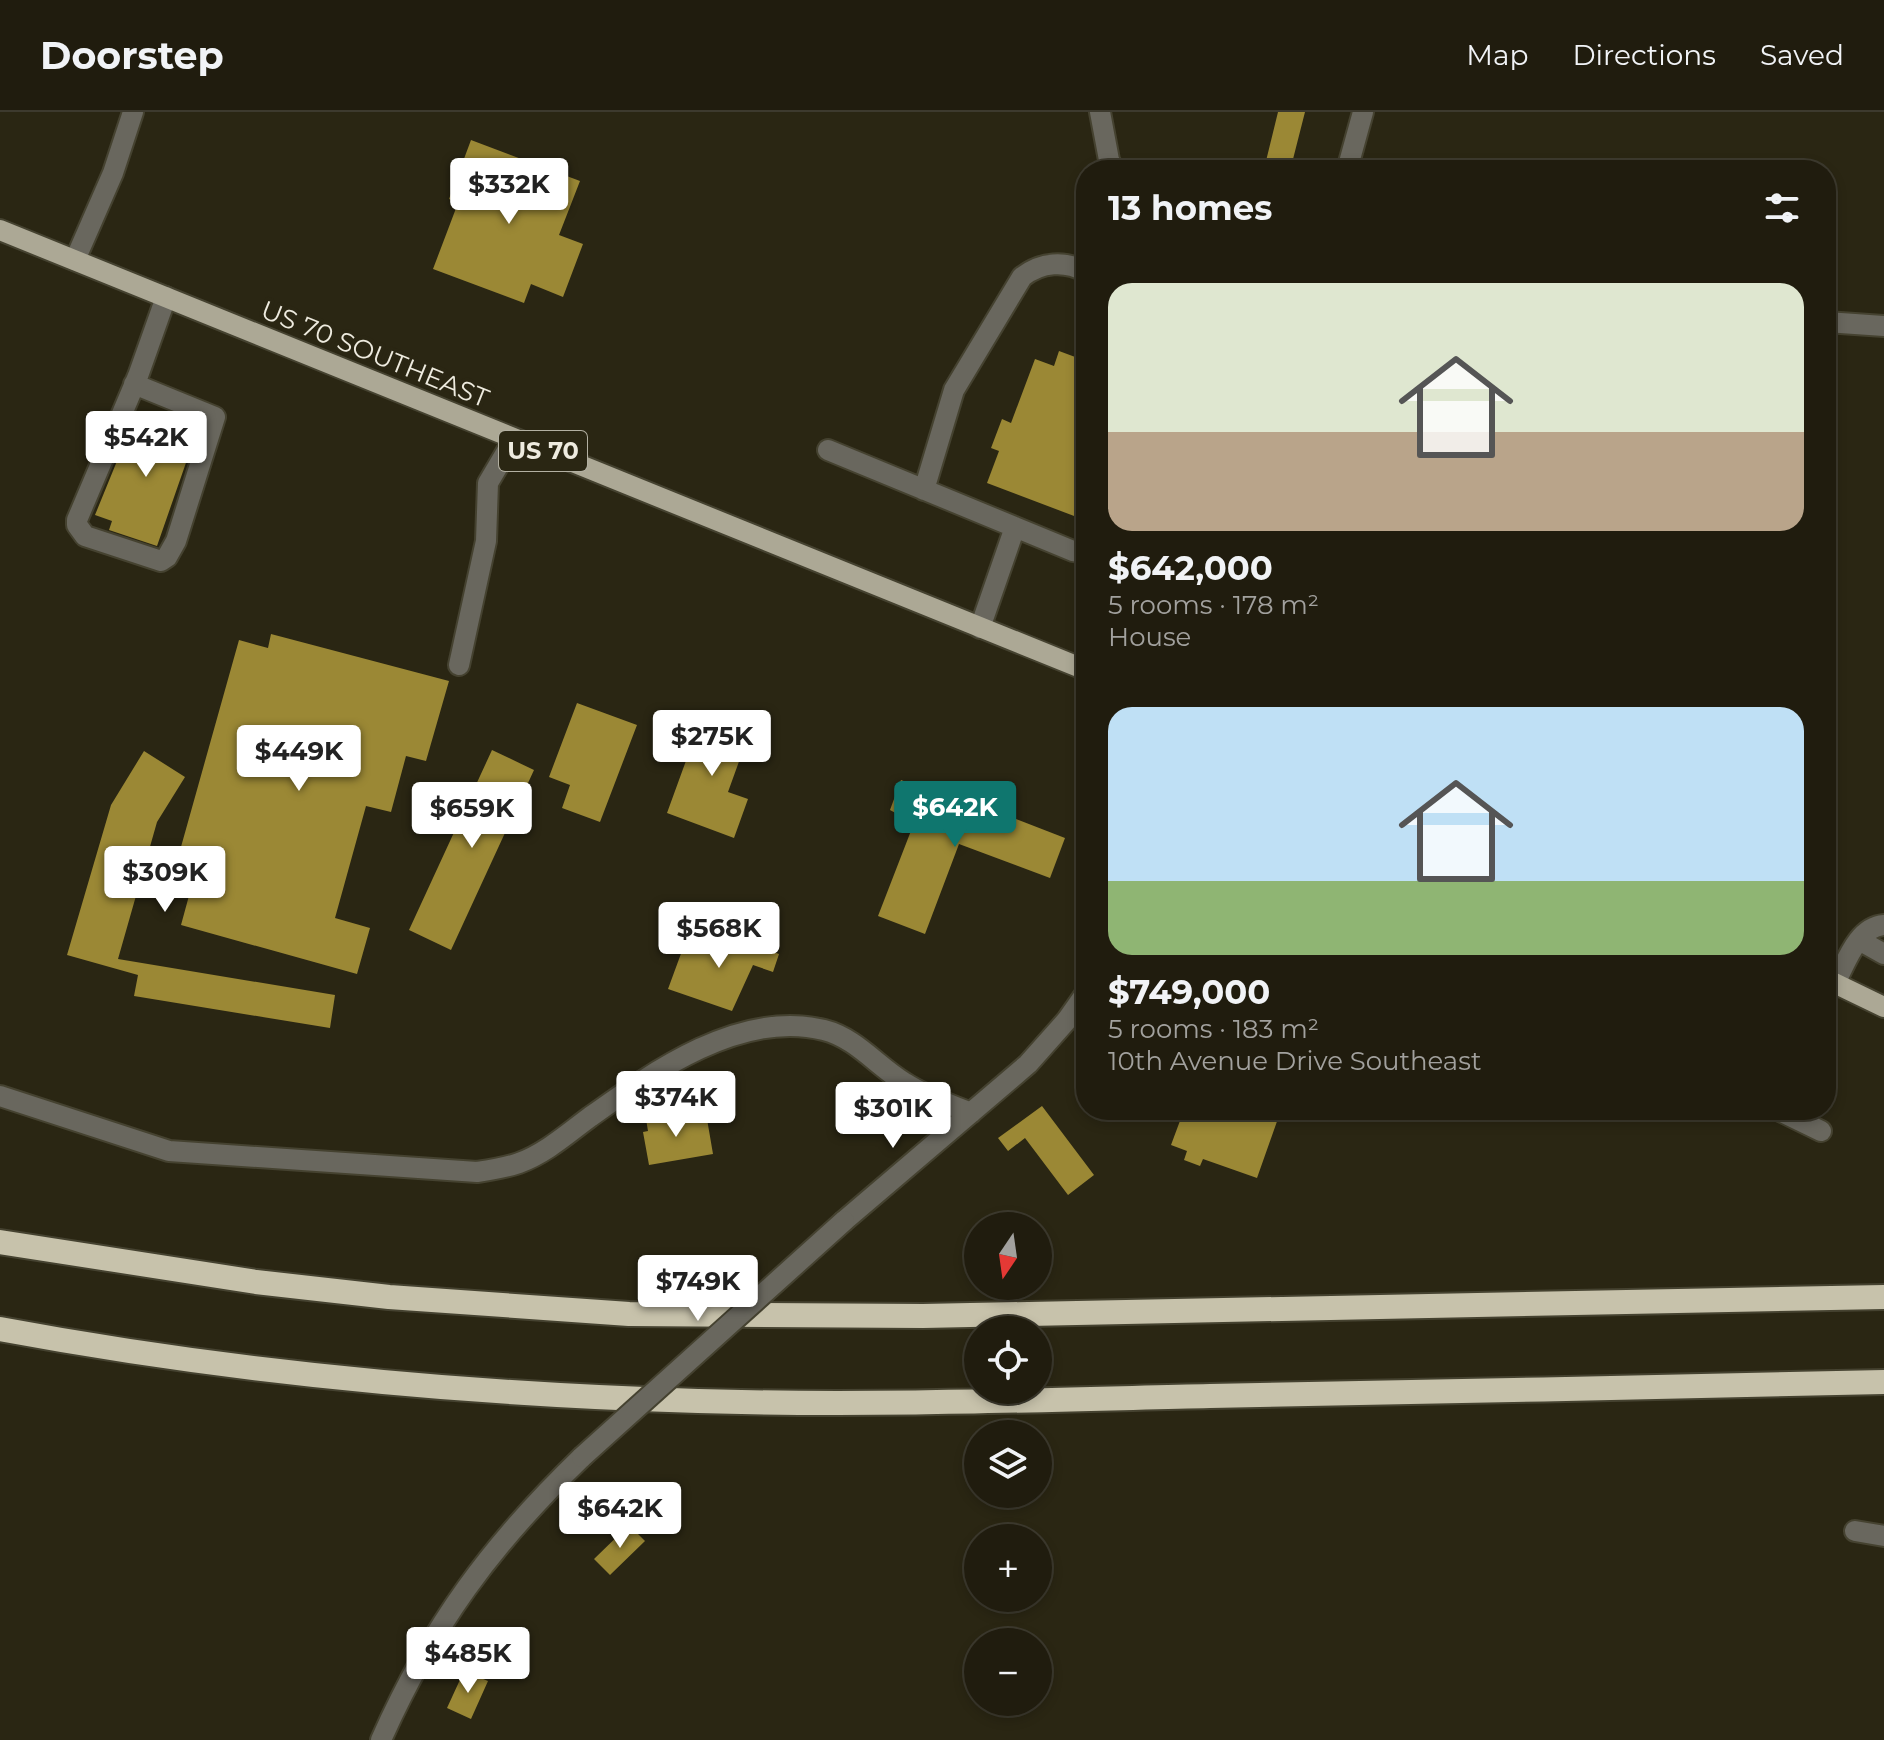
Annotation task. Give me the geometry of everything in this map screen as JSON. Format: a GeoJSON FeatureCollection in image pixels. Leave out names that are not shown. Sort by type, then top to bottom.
{"type":"FeatureCollection","features":[{"type":"Feature","properties":{"kind":"highway"},"geometry":{"type":"LineString","coordinates":[[0,1242],[256,1282],[389,1297],[629,1314],[939,1316],[1884,1297]]}},
{"type":"Feature","properties":{"kind":"highway"},"geometry":{"type":"LineString","coordinates":[[0,1331],[222,1364],[388,1383],[545,1395],[703,1401],[1063,1399],[1884,1382]]}},
{"type":"Feature","properties":{"kind":"main road","name":"US 70 SOUTHEAST"},"geometry":{"type":"LineString","coordinates":[[0,230],[757,534],[1076,666]]}},
{"type":"Feature","properties":{"kind":"main road"},"geometry":{"type":"LineString","coordinates":[[1836,984],[1884,1007]]}},
{"type":"Feature","properties":{"kind":"street"},"geometry":{"type":"LineString","coordinates":[[75,260],[113,173],[133,112]]}},
{"type":"Feature","properties":{"kind":"street"},"geometry":{"type":"LineString","coordinates":[[1100,112],[1109,160]]}},
{"type":"Feature","properties":{"kind":"street"},"geometry":{"type":"LineString","coordinates":[[1350,160],[1363,112]]}},
{"type":"Feature","properties":{"kind":"street"},"geometry":{"type":"LineString","coordinates":[[924,490],[954,390],[1022,277],[1034,267],[1056,264],[1076,267]]}},
{"type":"Feature","properties":{"kind":"street"},"geometry":{"type":"LineString","coordinates":[[134,384],[215,417],[176,541],[161,561],[85,536],[77,525],[166,297]]}},
{"type":"Feature","properties":{"kind":"street"},"geometry":{"type":"LineString","coordinates":[[1836,323],[1884,326]]}},
{"type":"Feature","properties":{"kind":"street"},"geometry":{"type":"LineString","coordinates":[[459,665],[486,541],[488,483],[514,439]]}},
{"type":"Feature","properties":{"kind":"street"},"geometry":{"type":"LineString","coordinates":[[828,450],[1076,551]]}},
{"type":"Feature","properties":{"kind":"street"},"geometry":{"type":"LineString","coordinates":[[980,628],[1015,527]]}},
{"type":"Feature","properties":{"kind":"street"},"geometry":{"type":"LineString","coordinates":[[1836,973],[1859,940],[1876,926],[1884,925]]}},
{"type":"Feature","properties":{"kind":"street"},"geometry":{"type":"LineString","coordinates":[[1859,940],[1884,954]]}},
{"type":"Feature","properties":{"kind":"street"},"geometry":{"type":"LineString","coordinates":[[381,1740],[408,1678],[452,1606],[503,1538],[582,1457],[844,1221],[1028,1064],[1076,1007]]}},
{"type":"Feature","properties":{"kind":"street"},"geometry":{"type":"LineString","coordinates":[[0,1096],[169,1151],[477,1172],[518,1164],[544,1151],[615,1099],[693,1053],[732,1037],[788,1026],[811,1027],[841,1035],[907,1084],[971,1113]]}},
{"type":"Feature","properties":{"kind":"street"},"geometry":{"type":"LineString","coordinates":[[1798,1120],[1821,1131]]}},
{"type":"Feature","properties":{"kind":"street"},"geometry":{"type":"LineString","coordinates":[[1855,1531],[1884,1536]]}},
{"type":"Feature","properties":{"kind":"building"},"geometry":{"type":"Polygon","coordinates":[[[1278,112],[1305,112],[1293,160],[1266,160],[1278,112]]]}},
{"type":"Feature","properties":{"kind":"building"},"geometry":{"type":"Polygon","coordinates":[[[471,140],[580,181],[559,235],[583,244],[563,297],[531,284],[524,303],[433,269],[458,203],[449,199],[471,140]]]}},
{"type":"Feature","properties":{"kind":"building"},"geometry":{"type":"Polygon","coordinates":[[[1059,351],[1076,357],[1076,517],[987,483],[999,451],[991,448],[1002,419],[1011,423],[1035,359],[1054,366],[1059,351]]]}},
{"type":"Feature","properties":{"kind":"building"},"geometry":{"type":"Polygon","coordinates":[[[137,412],[196,434],[157,546],[109,530],[112,521],[95,515],[137,412]]]}},
{"type":"Feature","properties":{"kind":"building"},"geometry":{"type":"Polygon","coordinates":[[[271,634],[449,681],[426,761],[406,756],[391,812],[366,806],[335,918],[370,928],[357,974],[181,925],[199,859],[179,854],[239,640],[268,648],[271,634]]]}},
{"type":"Feature","properties":{"kind":"building"},"geometry":{"type":"Polygon","coordinates":[[[577,703],[637,725],[600,822],[562,808],[570,785],[549,777],[577,703]]]}},
{"type":"Feature","properties":{"kind":"building"},"geometry":{"type":"Polygon","coordinates":[[[703,714],[750,731],[728,792],[748,799],[734,838],[667,813],[703,714]]]}},
{"type":"Feature","properties":{"kind":"building"},"geometry":{"type":"Polygon","coordinates":[[[492,750],[534,770],[451,950],[409,930],[492,750]]]}},
{"type":"Feature","properties":{"kind":"building"},"geometry":{"type":"Polygon","coordinates":[[[144,751],[185,777],[157,822],[118,959],[335,995],[330,1028],[134,996],[138,975],[67,955],[111,805],[144,751]]]}},
{"type":"Feature","properties":{"kind":"building"},"geometry":{"type":"Polygon","coordinates":[[[901,780],[921,788],[923,783],[1065,838],[1050,878],[959,844],[925,934],[878,916],[914,823],[890,810],[901,780]]]}},
{"type":"Feature","properties":{"kind":"building"},"geometry":{"type":"Polygon","coordinates":[[[726,935],[779,954],[773,972],[753,965],[732,1011],[668,989],[686,940],[721,949],[726,935]]]}},
{"type":"Feature","properties":{"kind":"building"},"geometry":{"type":"Polygon","coordinates":[[[1042,1106],[1094,1175],[1068,1195],[1025,1138],[1008,1151],[998,1138],[1042,1106]]]}},
{"type":"Feature","properties":{"kind":"building"},"geometry":{"type":"Polygon","coordinates":[[[681,1113],[683,1123],[707,1119],[713,1154],[649,1165],[643,1132],[648,1131],[646,1119],[681,1113]]]}},
{"type":"Feature","properties":{"kind":"building"},"geometry":{"type":"Polygon","coordinates":[[[1180,1120],[1277,1120],[1257,1178],[1203,1159],[1200,1166],[1184,1160],[1187,1151],[1171,1145],[1180,1120]]]}},
{"type":"Feature","properties":{"kind":"building"},"geometry":{"type":"Polygon","coordinates":[[[629,1525],[645,1541],[610,1575],[594,1559],[629,1525]]]}},
{"type":"Feature","properties":{"kind":"building"},"geometry":{"type":"Polygon","coordinates":[[[464,1671],[488,1681],[471,1719],[447,1708],[464,1671]]]}}]}
